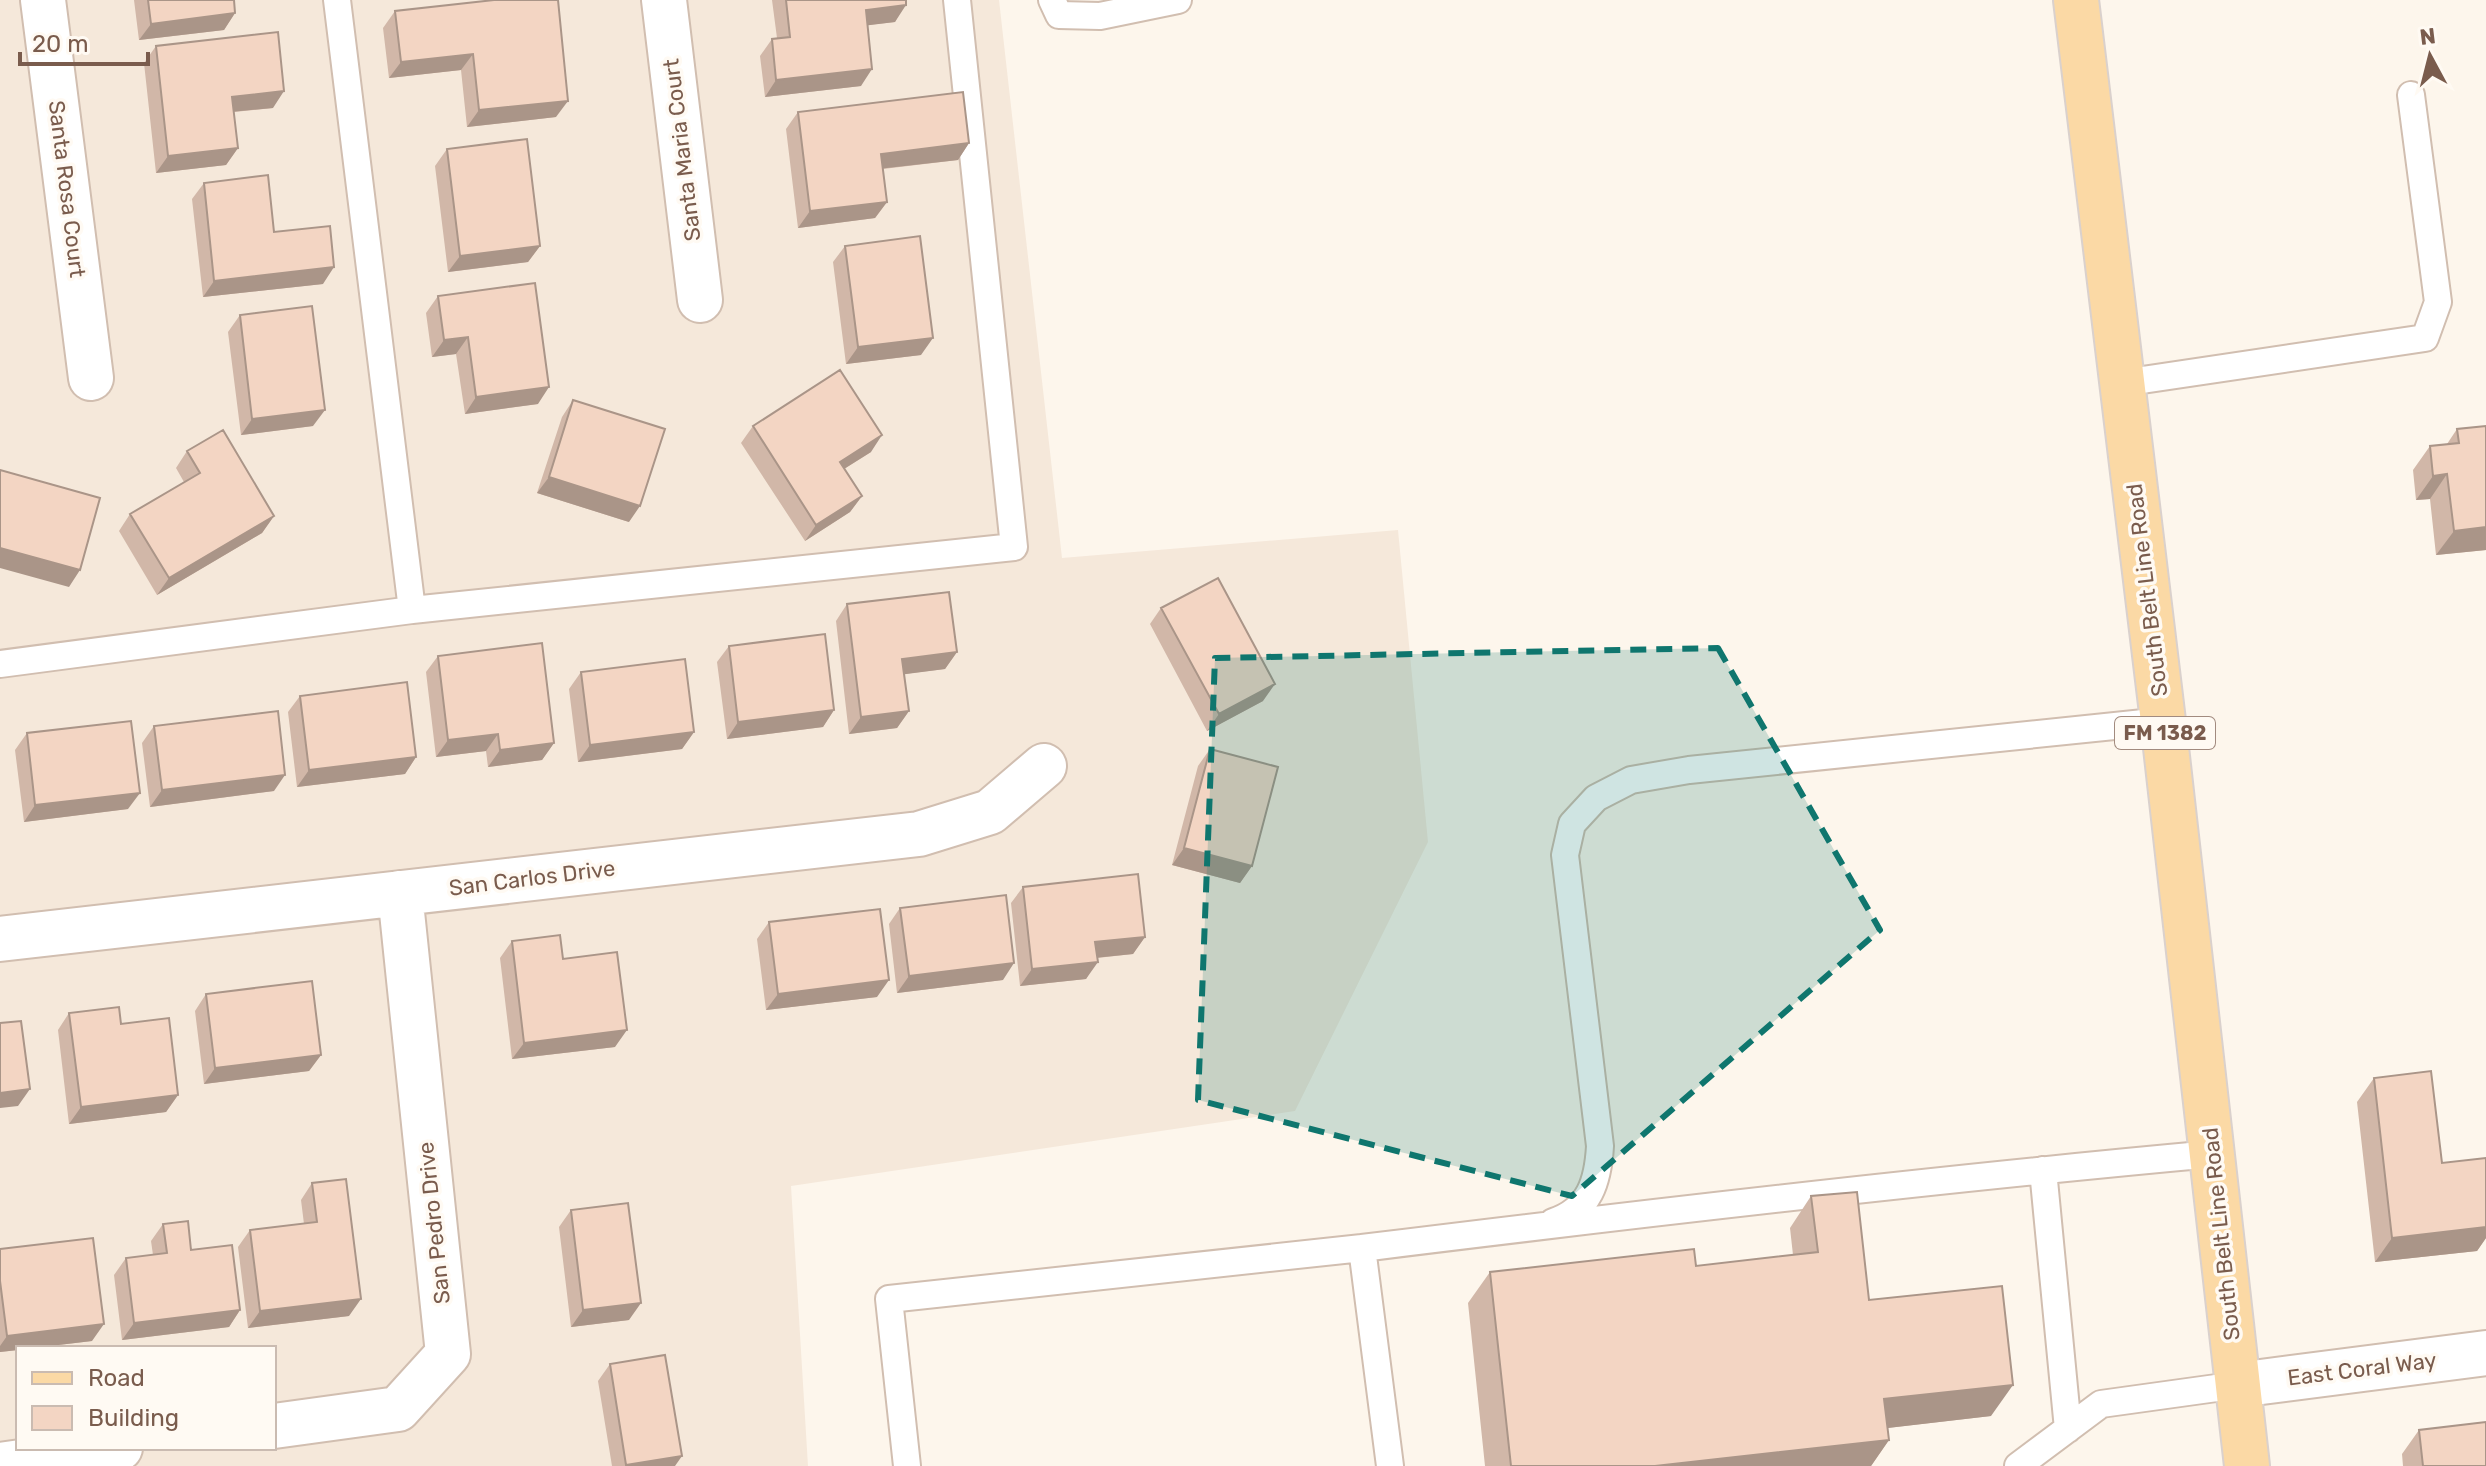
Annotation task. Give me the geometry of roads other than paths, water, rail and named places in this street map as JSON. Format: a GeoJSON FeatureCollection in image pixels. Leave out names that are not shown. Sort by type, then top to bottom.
{"type":"FeatureCollection","features":[{"type":"Feature","properties":{"kind":"main road","name":"South Belt Line Road"},"geometry":{"type":"LineString","coordinates":[[2076,0],[2163,721],[2247,1466]]}},
{"type":"Feature","properties":{"kind":"street","name":"Santa Rosa Court"},"geometry":{"type":"LineString","coordinates":[[43,0],[91,378]]}},
{"type":"Feature","properties":{"kind":"street","name":"Santa Maria Court"},"geometry":{"type":"LineString","coordinates":[[664,0],[700,300]]}},
{"type":"Feature","properties":{"kind":"street","name":"San Carlos Drive"},"geometry":{"type":"LineString","coordinates":[[0,939],[919,834],[990,812],[1044,766]]}},
{"type":"Feature","properties":{"kind":"street","name":"San Pedro Drive"},"geometry":{"type":"LineString","coordinates":[[276,1426],[398,1409],[448,1354],[400,893]]}},
{"type":"Feature","properties":{"kind":"street","name":"East Coral Way"},"geometry":{"type":"LineString","coordinates":[[2238,1385],[2486,1353]]}},
{"type":"Feature","properties":{"kind":"street"},"geometry":{"type":"LineString","coordinates":[[0,1465],[106,1450]]}},
{"type":"Feature","properties":{"kind":"lane"},"geometry":{"type":"LineString","coordinates":[[337,0],[412,610]]}},
{"type":"Feature","properties":{"kind":"lane"},"geometry":{"type":"LineString","coordinates":[[0,664],[412,610],[1014,547],[957,0]]}},
{"type":"Feature","properties":{"kind":"lane"},"geometry":{"type":"LineString","coordinates":[[1052,0],[1059,15],[1100,16],[1178,0]]}},
{"type":"Feature","properties":{"kind":"lane"},"geometry":{"type":"LineString","coordinates":[[2122,383],[2425,338],[2438,302],[2411,95]]}},
{"type":"Feature","properties":{"kind":"lane"},"geometry":{"type":"LineString","coordinates":[[1538,1226],[1561,1219],[1586,1199],[1595,1183],[1598,1169],[1600,1146],[1565,855],[1572,824],[1596,798],[1631,780],[1689,770],[2163,721]]}},
{"type":"Feature","properties":{"kind":"lane"},"geometry":{"type":"LineString","coordinates":[[907,1466],[889,1299],[2043,1170],[2212,1154]]}},
{"type":"Feature","properties":{"kind":"lane"},"geometry":{"type":"LineString","coordinates":[[2043,1170],[2068,1429]]}},
{"type":"Feature","properties":{"kind":"lane"},"geometry":{"type":"LineString","coordinates":[[1362,1248],[1390,1466]]}},
{"type":"Feature","properties":{"kind":"lane"},"geometry":{"type":"LineString","coordinates":[[2018,1466],[2101,1404],[2238,1385]]}}]}
